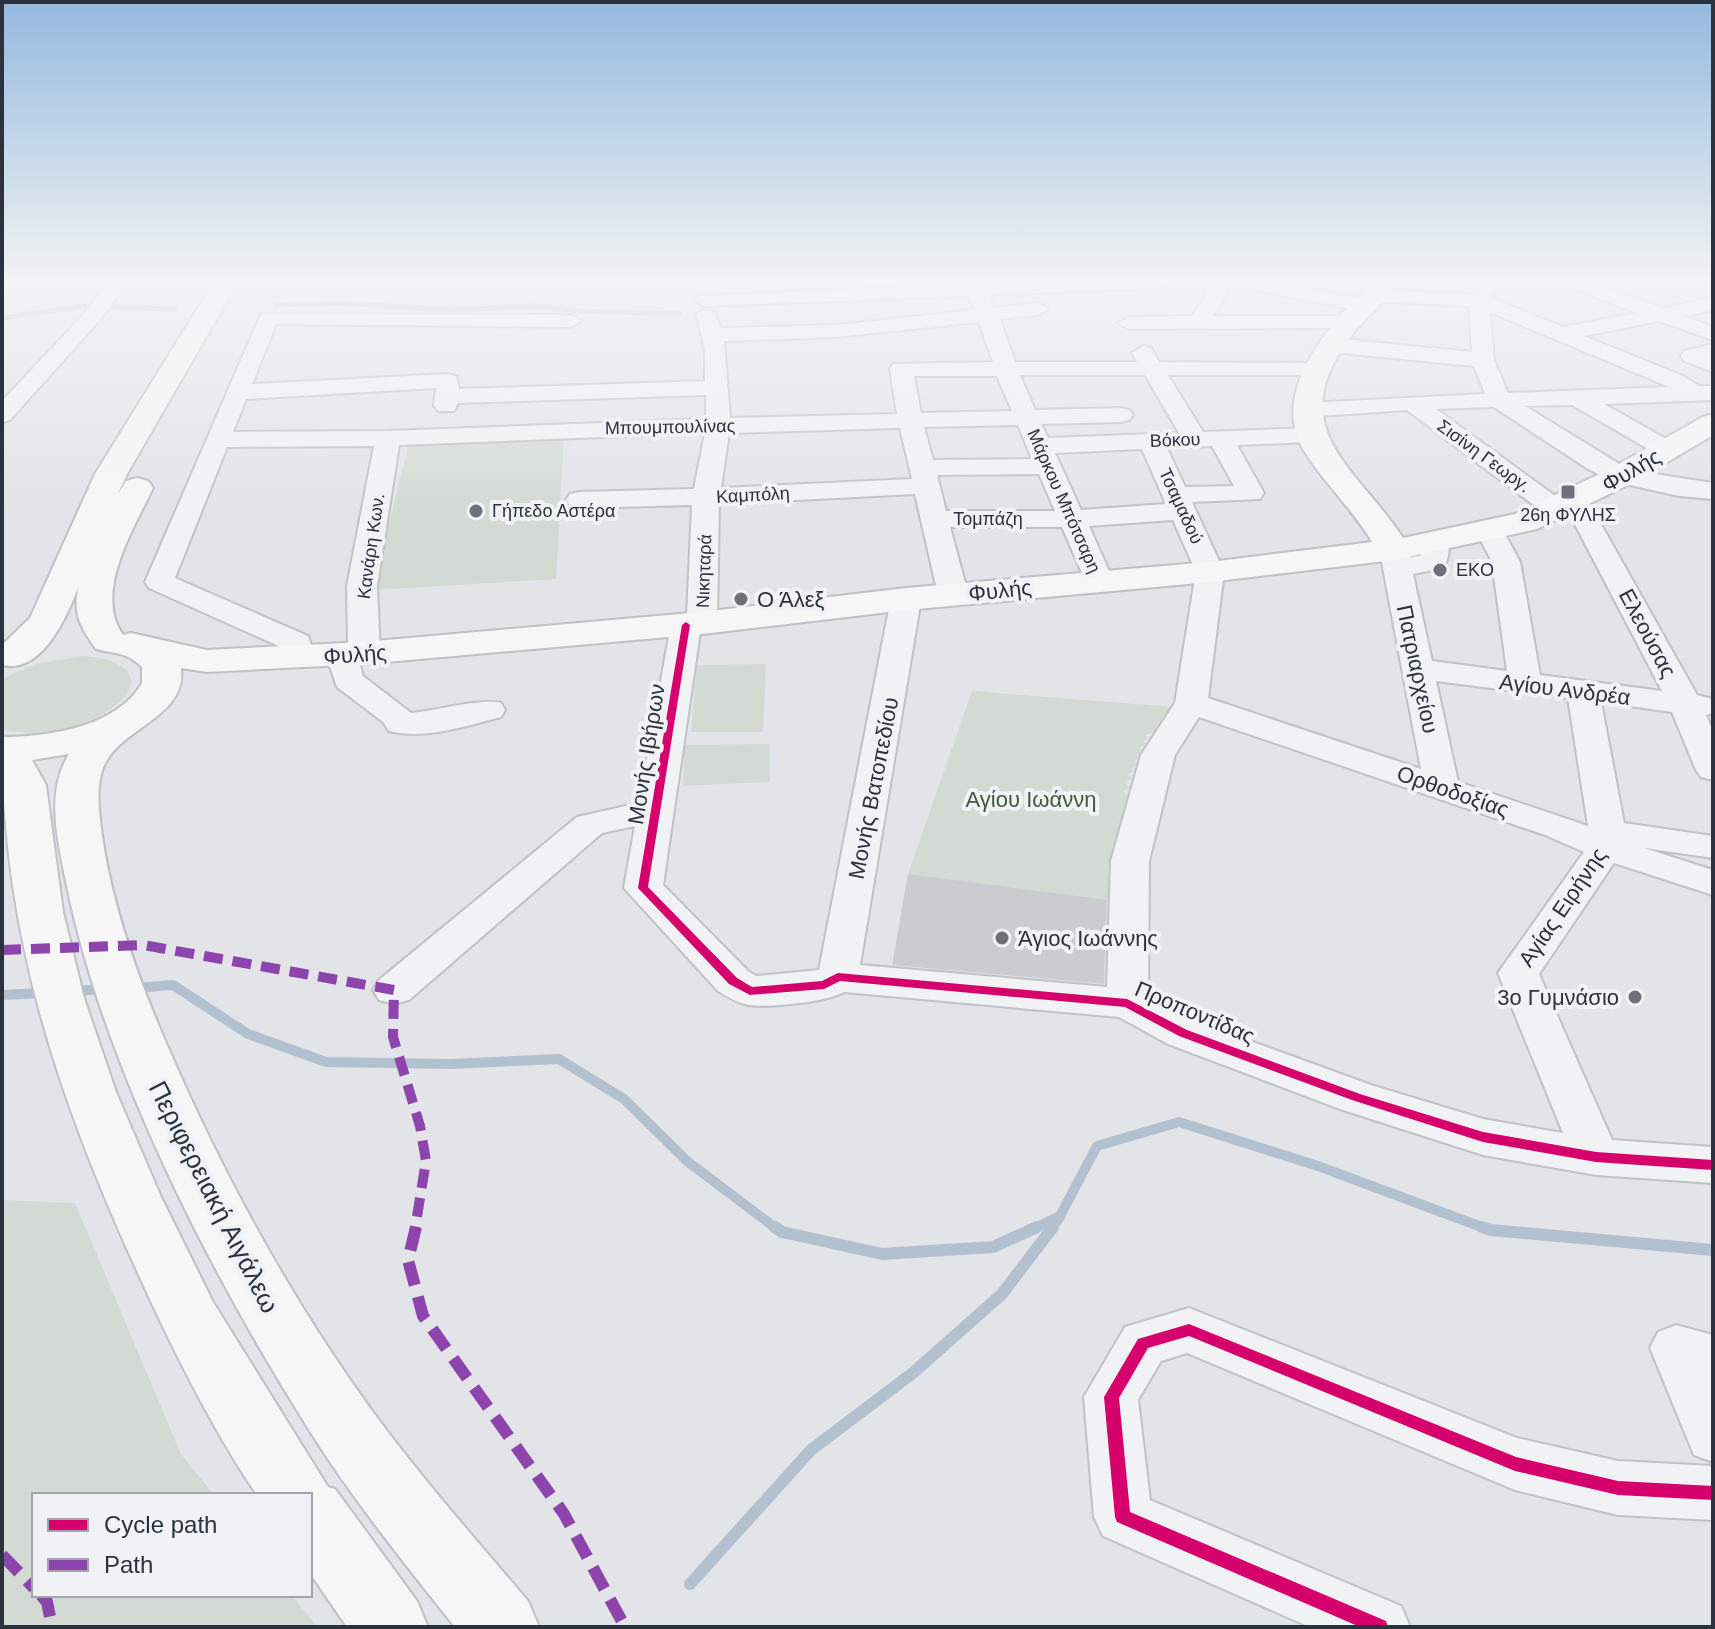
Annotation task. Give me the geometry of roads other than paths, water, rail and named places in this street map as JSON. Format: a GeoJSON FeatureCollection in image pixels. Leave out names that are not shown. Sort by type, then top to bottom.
{"type":"FeatureCollection","features":[{"type":"Feature","properties":{"kind":"main road"},"geometry":{"type":"LineString","coordinates":[[7,658],[47,622],[111,474],[180,358]]}},
{"type":"Feature","properties":{"kind":"main road"},"geometry":{"type":"LineString","coordinates":[[2,749],[51,747],[90,737],[136,712],[162,683],[161,664],[128,645],[94,617],[95,598],[106,559],[145,471],[208,358]]}},
{"type":"Feature","properties":{"kind":"main road"},"geometry":{"type":"LineString","coordinates":[[1337,358],[1309,422],[1318,450],[1377,520],[1395,559]]}},
{"type":"Feature","properties":{"kind":"main road","name":"Φυλής"},"geometry":{"type":"LineString","coordinates":[[7,658],[78,641],[128,645],[207,661],[261,661],[694,624],[1099,580],[1395,559],[1435,543],[1490,531],[1566,505],[1713,423]]}},
{"type":"Feature","properties":{"kind":"main road","name":"Φυλής"},"geometry":{"type":"LineString","coordinates":[[136,712],[203,677],[261,661]]}},
{"type":"Feature","properties":{"kind":"main road","name":"Περιφερειακή Αιγάλεω"},"geometry":{"type":"LineString","coordinates":[[136,712],[90,751],[81,771],[77,794],[78,824],[92,897],[115,979],[148,1068],[255,1288],[337,1415],[502,1627]]}},
{"type":"Feature","properties":{"kind":"main road"},"geometry":{"type":"LineString","coordinates":[[2,758],[17,769],[25,785],[39,912],[59,998],[89,1092],[132,1197],[191,1321],[275,1464],[296,1493]]}},
{"type":"Feature","properties":{"kind":"main road"},"geometry":{"type":"LineString","coordinates":[[312,1516],[391,1627]]}},
{"type":"Feature","properties":{"kind":"street"},"geometry":{"type":"LineString","coordinates":[[2,415],[12,396],[50,358]]}},
{"type":"Feature","properties":{"kind":"street"},"geometry":{"type":"LineString","coordinates":[[253,358],[159,582],[297,643],[300,658]]}},
{"type":"Feature","properties":{"kind":"street","name":"Νικηταρά"},"geometry":{"type":"LineString","coordinates":[[694,624],[706,497],[718,426],[715,358]]}},
{"type":"Feature","properties":{"kind":"street","name":"Μάρκου Μπότσαρη"},"geometry":{"type":"LineString","coordinates":[[1002,358],[1099,580]]}},
{"type":"Feature","properties":{"kind":"street"},"geometry":{"type":"LineString","coordinates":[[1145,358],[1150,369],[1207,439]]}},
{"type":"Feature","properties":{"kind":"street"},"geometry":{"type":"LineString","coordinates":[[953,594],[910,420],[901,369],[1150,369],[1195,358]]}},
{"type":"Feature","properties":{"kind":"street"},"geometry":{"type":"LineString","coordinates":[[1477,358],[1483,360],[1499,400],[1597,464],[1621,476],[1679,488],[1713,491]]}},
{"type":"Feature","properties":{"kind":"street"},"geometry":{"type":"LineString","coordinates":[[1619,358],[1704,394]]}},
{"type":"Feature","properties":{"kind":"street"},"geometry":{"type":"LineString","coordinates":[[240,392],[718,388]]}},
{"type":"Feature","properties":{"kind":"street"},"geometry":{"type":"LineString","coordinates":[[447,389],[447,436]]}},
{"type":"Feature","properties":{"kind":"street","name":"Βόκου"},"geometry":{"type":"LineString","coordinates":[[925,477],[1151,441],[1207,439],[1412,403],[1704,394]]}},
{"type":"Feature","properties":{"kind":"street"},"geometry":{"type":"LineString","coordinates":[[1577,398],[1666,449]]}},
{"type":"Feature","properties":{"kind":"street","name":"Σισίνη Γεωργ."},"geometry":{"type":"LineString","coordinates":[[1412,403],[1566,505]]}},
{"type":"Feature","properties":{"kind":"street","name":"Μπουμπουλίνας"},"geometry":{"type":"LineString","coordinates":[[219,440],[388,438],[1121,415]]}},
{"type":"Feature","properties":{"kind":"street","name":"Κανάρη Κων."},"geometry":{"type":"LineString","coordinates":[[353,654],[388,438]]}},
{"type":"Feature","properties":{"kind":"street","name":"Τομπάζη"},"geometry":{"type":"LineString","coordinates":[[935,519],[1073,519],[1251,493],[1207,439]]}},
{"type":"Feature","properties":{"kind":"street","name":"Τσαμαδού"},"geometry":{"type":"LineString","coordinates":[[1151,441],[1210,572]]}},
{"type":"Feature","properties":{"kind":"street","name":"Καμπόλη"},"geometry":{"type":"LineString","coordinates":[[579,500],[706,497],[925,477]]}},
{"type":"Feature","properties":{"kind":"street","name":"Ελεούσας"},"geometry":{"type":"LineString","coordinates":[[1566,505],[1699,705],[1713,770]]}},
{"type":"Feature","properties":{"kind":"street"},"geometry":{"type":"LineString","coordinates":[[1490,531],[1506,562],[1525,684]]}},
{"type":"Feature","properties":{"kind":"street","name":"Πατριαρχείου"},"geometry":{"type":"LineString","coordinates":[[1395,559],[1442,788]]}},
{"type":"Feature","properties":{"kind":"street"},"geometry":{"type":"LineString","coordinates":[[1127,1003],[1130,861],[1158,755],[1191,703],[1210,572]]}},
{"type":"Feature","properties":{"kind":"street","name":"Μονής Βατοπεδίου"},"geometry":{"type":"LineString","coordinates":[[838,977],[906,599]]}},
{"type":"Feature","properties":{"kind":"street","name":"Μονής Ιβήρων"},"geometry":{"type":"LineString","coordinates":[[643,888],[694,624]]}},
{"type":"Feature","properties":{"kind":"street"},"geometry":{"type":"LineString","coordinates":[[353,654],[348,680],[396,716],[401,724],[441,721],[489,710]]}},
{"type":"Feature","properties":{"kind":"street","name":"Αγίου Ανδρέα"},"geometry":{"type":"LineString","coordinates":[[1418,669],[1699,705]]}},
{"type":"Feature","properties":{"kind":"street","name":"Αγίας Ειρήνης"},"geometry":{"type":"LineString","coordinates":[[1583,691],[1606,840],[1518,973],[1596,1157]]}},
{"type":"Feature","properties":{"kind":"street","name":"Ορθοδοξίας"},"geometry":{"type":"LineString","coordinates":[[1191,703],[1558,827],[1606,840]]}},
{"type":"Feature","properties":{"kind":"street"},"geometry":{"type":"LineString","coordinates":[[394,990],[590,825],[658,810]]}},
{"type":"Feature","properties":{"kind":"street"},"geometry":{"type":"LineString","coordinates":[[1606,840],[1713,847]]}},
{"type":"Feature","properties":{"kind":"street"},"geometry":{"type":"LineString","coordinates":[[1606,840],[1713,883]]}},
{"type":"Feature","properties":{"kind":"street","name":"Προποντίδας"},"geometry":{"type":"LineString","coordinates":[[643,888],[733,981],[750,991],[824,985],[838,977],[1127,1003],[1183,1033],[1356,1097],[1483,1137],[1596,1157],[1713,1165]]}},
{"type":"Feature","properties":{"kind":"street"},"geometry":{"type":"LineString","coordinates":[[1380,1627],[1123,1517],[1111,1397],[1143,1343],[1189,1330],[1515,1464],[1618,1488],[1713,1493]]}},
{"type":"Feature","properties":{"kind":"street"},"geometry":{"type":"LineString","coordinates":[[1694,1353],[1713,1437]]}},
{"type":"Feature","properties":{"kind":"waterway"},"geometry":{"type":"LineString","coordinates":[[135,988],[173,985],[248,1034],[326,1062],[451,1064],[559,1059],[624,1099],[687,1161],[777,1229]]}},
{"type":"Feature","properties":{"kind":"waterway"},"geometry":{"type":"LineString","coordinates":[[75,991],[105,989]]}},
{"type":"Feature","properties":{"kind":"waterway"},"geometry":{"type":"LineString","coordinates":[[2,995],[45,993]]}},
{"type":"Feature","properties":{"kind":"waterway"},"geometry":{"type":"LineString","coordinates":[[1033,1229],[1060,1216],[1097,1146],[1179,1122],[1318,1166],[1487,1229]]}},
{"type":"Feature","properties":{"kind":"waterway"},"geometry":{"type":"LineString","coordinates":[[1051,1229],[1060,1217]]}},
{"type":"Feature","properties":{"kind":"waterway"},"geometry":{"type":"LineString","coordinates":[[775,1227],[782,1232],[882,1254],[993,1247],[1037,1227]]}},
{"type":"Feature","properties":{"kind":"waterway"},"geometry":{"type":"LineString","coordinates":[[690,1584],[811,1450],[914,1372],[1002,1294],[1053,1227]]}},
{"type":"Feature","properties":{"kind":"waterway"},"geometry":{"type":"LineString","coordinates":[[1482,1227],[1713,1250]]}},
{"type":"Feature","properties":{"kind":"place","name":"26η ΦΥΛΗΣ"},"geometry":{"type":"Point","coordinates":[1568,492]}},
{"type":"Feature","properties":{"kind":"place","name":"Γήπεδο Αστέρα"},"geometry":{"type":"Point","coordinates":[476,511]}},
{"type":"Feature","properties":{"kind":"place","name":"EKO"},"geometry":{"type":"Point","coordinates":[1440,570]}},
{"type":"Feature","properties":{"kind":"place","name":"Ο Άλεξ"},"geometry":{"type":"Point","coordinates":[741,599]}},
{"type":"Feature","properties":{"kind":"place","name":"Άγιος Ιωάννης"},"geometry":{"type":"Point","coordinates":[1002,938]}},
{"type":"Feature","properties":{"kind":"place","name":"3ο Γυμνάσιο"},"geometry":{"type":"Point","coordinates":[1635,997]}},
{"type":"Feature","properties":{"kind":"park label","name":"Αγίου Ιωάννη"},"geometry":{"type":"Point","coordinates":[1031,799]}}]}
